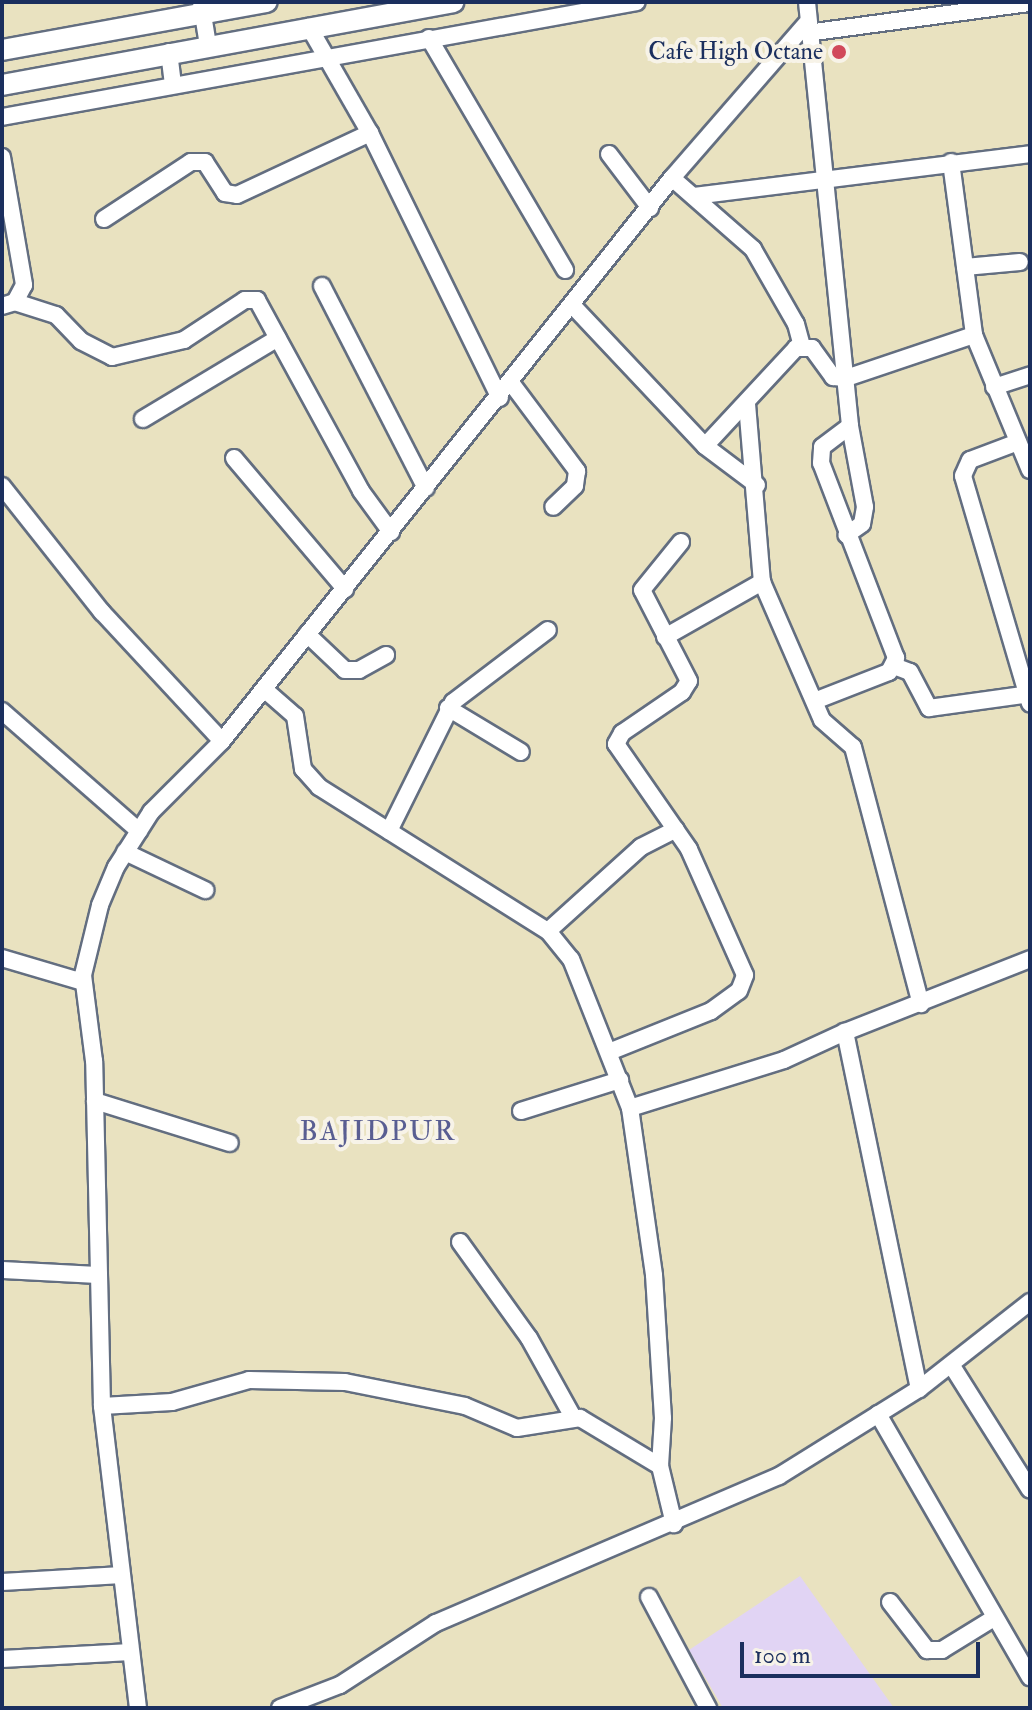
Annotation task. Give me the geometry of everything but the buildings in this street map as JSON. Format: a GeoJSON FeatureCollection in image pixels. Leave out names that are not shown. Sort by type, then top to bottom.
{"type":"FeatureCollection","features":[{"type":"Feature","properties":{"kind":"street"},"geometry":{"type":"LineString","coordinates":[[2,50],[202,8],[267,2]]}},
{"type":"Feature","properties":{"kind":"street"},"geometry":{"type":"LineString","coordinates":[[2,85],[453,2]]}},
{"type":"Feature","properties":{"kind":"street"},"geometry":{"type":"LineString","coordinates":[[2,117],[324,56],[637,2]]}},
{"type":"Feature","properties":{"kind":"street"},"geometry":{"type":"LineString","coordinates":[[807,2],[806,28],[827,178],[850,426],[865,517],[846,535]]}},
{"type":"Feature","properties":{"kind":"street"},"geometry":{"type":"LineString","coordinates":[[138,1708],[102,1406],[95,1101],[83,982],[98,912],[125,852],[151,812],[222,741],[512,384],[672,178],[806,28],[1030,3]]}},
{"type":"Feature","properties":{"kind":"street"},"geometry":{"type":"LineString","coordinates":[[202,8],[208,45]]}},
{"type":"Feature","properties":{"kind":"street"},"geometry":{"type":"LineString","coordinates":[[309,27],[370,133],[500,398]]}},
{"type":"Feature","properties":{"kind":"street"},"geometry":{"type":"LineString","coordinates":[[429,38],[565,270]]}},
{"type":"Feature","properties":{"kind":"street"},"geometry":{"type":"LineString","coordinates":[[169,52],[173,85]]}},
{"type":"Feature","properties":{"kind":"street"},"geometry":{"type":"LineString","coordinates":[[104,219],[191,162],[205,162],[225,193],[237,195],[370,133]]}},
{"type":"Feature","properties":{"kind":"street"},"geometry":{"type":"LineString","coordinates":[[609,154],[650,208]]}},
{"type":"Feature","properties":{"kind":"street"},"geometry":{"type":"LineString","coordinates":[[694,196],[1030,154]]}},
{"type":"Feature","properties":{"kind":"street"},"geometry":{"type":"LineString","coordinates":[[2,157],[24,285],[8,304],[56,315],[105,357],[184,340],[251,299],[262,305],[361,491],[391,532]]}},
{"type":"Feature","properties":{"kind":"street"},"geometry":{"type":"LineString","coordinates":[[951,162],[974,335],[1030,470]]}},
{"type":"Feature","properties":{"kind":"street"},"geometry":{"type":"LineString","coordinates":[[672,178],[753,249],[796,324],[802,347]]}},
{"type":"Feature","properties":{"kind":"street"},"geometry":{"type":"LineString","coordinates":[[965,267],[1020,262]]}},
{"type":"Feature","properties":{"kind":"street"},"geometry":{"type":"LineString","coordinates":[[322,286],[426,488]]}},
{"type":"Feature","properties":{"kind":"street"},"geometry":{"type":"LineString","coordinates":[[574,307],[705,446],[757,485]]}},
{"type":"Feature","properties":{"kind":"street"},"geometry":{"type":"LineString","coordinates":[[705,446],[747,404],[791,351],[802,347],[816,351],[833,377],[846,378],[974,335]]}},
{"type":"Feature","properties":{"kind":"street"},"geometry":{"type":"LineString","coordinates":[[143,419],[278,338]]}},
{"type":"Feature","properties":{"kind":"street"},"geometry":{"type":"LineString","coordinates":[[994,387],[1030,375]]}},
{"type":"Feature","properties":{"kind":"street"},"geometry":{"type":"LineString","coordinates":[[512,384],[577,471],[575,486],[553,507]]}},
{"type":"Feature","properties":{"kind":"street"},"geometry":{"type":"LineString","coordinates":[[747,404],[757,485],[762,582],[817,700],[825,726],[842,734],[853,747],[921,1004]]}},
{"type":"Feature","properties":{"kind":"street"},"geometry":{"type":"LineString","coordinates":[[850,426],[828,439],[820,454],[846,535],[896,658],[894,666]]}},
{"type":"Feature","properties":{"kind":"street"},"geometry":{"type":"LineString","coordinates":[[817,700],[894,666],[910,672],[929,708],[1029,697],[963,476],[970,460],[1018,442]]}},
{"type":"Feature","properties":{"kind":"street"},"geometry":{"type":"LineString","coordinates":[[234,458],[345,589]]}},
{"type":"Feature","properties":{"kind":"street"},"geometry":{"type":"LineString","coordinates":[[2,486],[102,612],[222,741]]}},
{"type":"Feature","properties":{"kind":"street"},"geometry":{"type":"LineString","coordinates":[[609,1052],[711,1011],[743,985],[744,969],[676,829],[616,744],[622,733],[687,688],[687,675],[642,590],[681,542]]}},
{"type":"Feature","properties":{"kind":"street"},"geometry":{"type":"LineString","coordinates":[[665,637],[762,582]]}},
{"type":"Feature","properties":{"kind":"street"},"geometry":{"type":"LineString","coordinates":[[389,831],[448,708],[548,630]]}},
{"type":"Feature","properties":{"kind":"street"},"geometry":{"type":"LineString","coordinates":[[307,634],[345,670],[359,670],[386,655]]}},
{"type":"Feature","properties":{"kind":"street"},"geometry":{"type":"LineString","coordinates":[[264,689],[295,716],[306,774],[348,809],[389,831],[548,931],[571,959],[630,1108],[654,1275],[663,1418],[660,1466],[674,1524]]}},
{"type":"Feature","properties":{"kind":"street"},"geometry":{"type":"LineString","coordinates":[[448,708],[521,752]]}},
{"type":"Feature","properties":{"kind":"street"},"geometry":{"type":"LineString","coordinates":[[2,711],[139,831]]}},
{"type":"Feature","properties":{"kind":"street"},"geometry":{"type":"LineString","coordinates":[[548,931],[641,847],[676,829]]}},
{"type":"Feature","properties":{"kind":"street"},"geometry":{"type":"LineString","coordinates":[[125,852],[205,890]]}},
{"type":"Feature","properties":{"kind":"street"},"geometry":{"type":"LineString","coordinates":[[2,958],[83,982]]}},
{"type":"Feature","properties":{"kind":"street"},"geometry":{"type":"LineString","coordinates":[[630,1108],[784,1060],[845,1032],[1030,959]]}},
{"type":"Feature","properties":{"kind":"street"},"geometry":{"type":"LineString","coordinates":[[845,1032],[919,1389]]}},
{"type":"Feature","properties":{"kind":"street"},"geometry":{"type":"LineString","coordinates":[[521,1111],[620,1080]]}},
{"type":"Feature","properties":{"kind":"street"},"geometry":{"type":"LineString","coordinates":[[95,1101],[230,1143]]}},
{"type":"Feature","properties":{"kind":"street"},"geometry":{"type":"LineString","coordinates":[[460,1242],[529,1338],[573,1417]]}},
{"type":"Feature","properties":{"kind":"street"},"geometry":{"type":"LineString","coordinates":[[2,1270],[99,1275]]}},
{"type":"Feature","properties":{"kind":"street"},"geometry":{"type":"LineString","coordinates":[[280,1708],[340,1685],[436,1623],[674,1524],[779,1476],[919,1389],[1030,1302]]}},
{"type":"Feature","properties":{"kind":"street"},"geometry":{"type":"LineString","coordinates":[[952,1366],[1030,1490]]}},
{"type":"Feature","properties":{"kind":"street"},"geometry":{"type":"LineString","coordinates":[[102,1406],[172,1402],[249,1380],[282,1378],[380,1386],[465,1406],[517,1428],[573,1417],[594,1423],[660,1466]]}},
{"type":"Feature","properties":{"kind":"street"},"geometry":{"type":"LineString","coordinates":[[878,1414],[1030,1677]]}},
{"type":"Feature","properties":{"kind":"street"},"geometry":{"type":"LineString","coordinates":[[2,1582],[122,1575]]}},
{"type":"Feature","properties":{"kind":"street"},"geometry":{"type":"LineString","coordinates":[[649,1597],[708,1708]]}},
{"type":"Feature","properties":{"kind":"street"},"geometry":{"type":"LineString","coordinates":[[890,1602],[927,1650],[942,1650],[994,1618]]}},
{"type":"Feature","properties":{"kind":"street"},"geometry":{"type":"LineString","coordinates":[[2,1659],[131,1652]]}},
{"type":"Feature","properties":{"kind":"shaded area"},"geometry":{"type":"Polygon","coordinates":[[[800,1576],[894,1708],[723,1708],[689,1650],[800,1576]]]}},
{"type":"Feature","properties":{"kind":"place","name":"Cafe High Octane"},"geometry":{"type":"Point","coordinates":[839,52]}},
{"type":"Feature","properties":{"kind":"district","name":"BAJIDPUR"},"geometry":{"type":"Point","coordinates":[378,1132]}}]}
